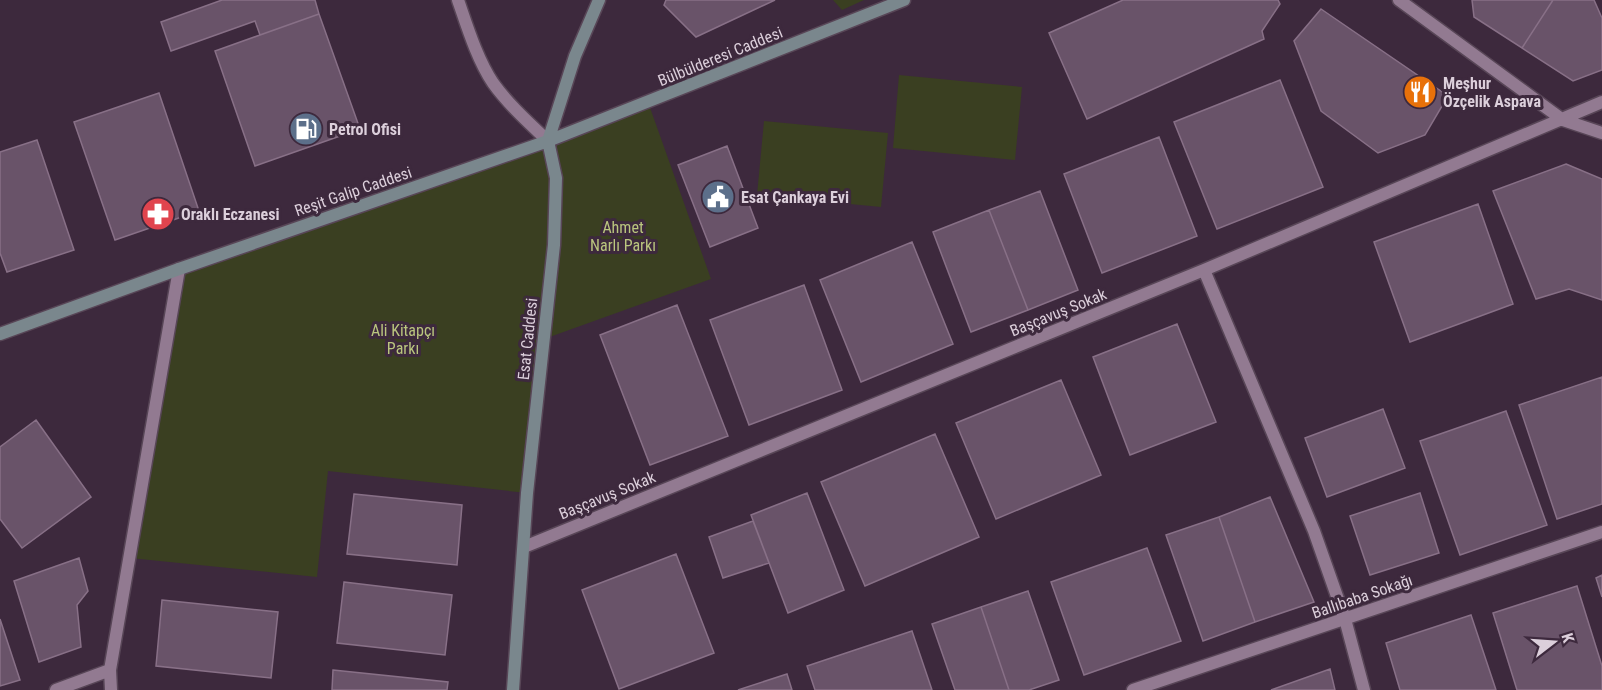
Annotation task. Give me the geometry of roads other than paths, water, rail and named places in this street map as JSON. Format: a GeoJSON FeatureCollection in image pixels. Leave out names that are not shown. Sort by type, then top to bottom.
{"type":"FeatureCollection","features":[{"type":"Feature","properties":{"kind":"main road","name":"Esat Caddesi"},"geometry":{"type":"LineString","coordinates":[[513,690],[527,493],[554,245],[556,178],[548,141],[575,56],[599,0]]}},
{"type":"Feature","properties":{"kind":"main road","name":"Bülbülderesi Caddesi"},"geometry":{"type":"LineString","coordinates":[[548,141],[904,0]]}},
{"type":"Feature","properties":{"kind":"main road","name":"Reşit Galip Caddesi"},"geometry":{"type":"LineString","coordinates":[[0,334],[179,269],[548,141]]}},
{"type":"Feature","properties":{"kind":"street"},"geometry":{"type":"LineString","coordinates":[[458,0],[469,33],[492,82],[548,141]]}},
{"type":"Feature","properties":{"kind":"street"},"geometry":{"type":"LineString","coordinates":[[1399,0],[1563,120],[1602,133]]}},
{"type":"Feature","properties":{"kind":"street","name":"Başçavuş Sokak"},"geometry":{"type":"LineString","coordinates":[[524,547],[1204,270],[1602,102]]}},
{"type":"Feature","properties":{"kind":"street"},"geometry":{"type":"LineString","coordinates":[[111,690],[110,670],[179,269]]}},
{"type":"Feature","properties":{"kind":"street"},"geometry":{"type":"LineString","coordinates":[[1204,270],[1314,531],[1345,619],[1364,690]]}},
{"type":"Feature","properties":{"kind":"street","name":"Ballıbaba Sokağı"},"geometry":{"type":"LineString","coordinates":[[1133,690],[1602,532]]}},
{"type":"Feature","properties":{"kind":"street"},"geometry":{"type":"LineString","coordinates":[[56,690],[110,670]]}},
{"type":"Feature","properties":{"kind":"place","name":"Meşhur Özçelik Aspava"},"geometry":{"type":"Point","coordinates":[1420,92]}},
{"type":"Feature","properties":{"kind":"place","name":"Petrol Ofisi"},"geometry":{"type":"Point","coordinates":[306,129]}},
{"type":"Feature","properties":{"kind":"place","name":"Esat Çankaya Evi"},"geometry":{"type":"Point","coordinates":[718,197]}},
{"type":"Feature","properties":{"kind":"place","name":"Oraklı Eczanesi"},"geometry":{"type":"Point","coordinates":[158,214]}},
{"type":"Feature","properties":{"kind":"park label","name":"Ahmet Narlı Parkı"},"geometry":{"type":"Point","coordinates":[623,236]}},
{"type":"Feature","properties":{"kind":"park label","name":"Ali Kitapçı Parkı"},"geometry":{"type":"Point","coordinates":[403,339]}}]}
